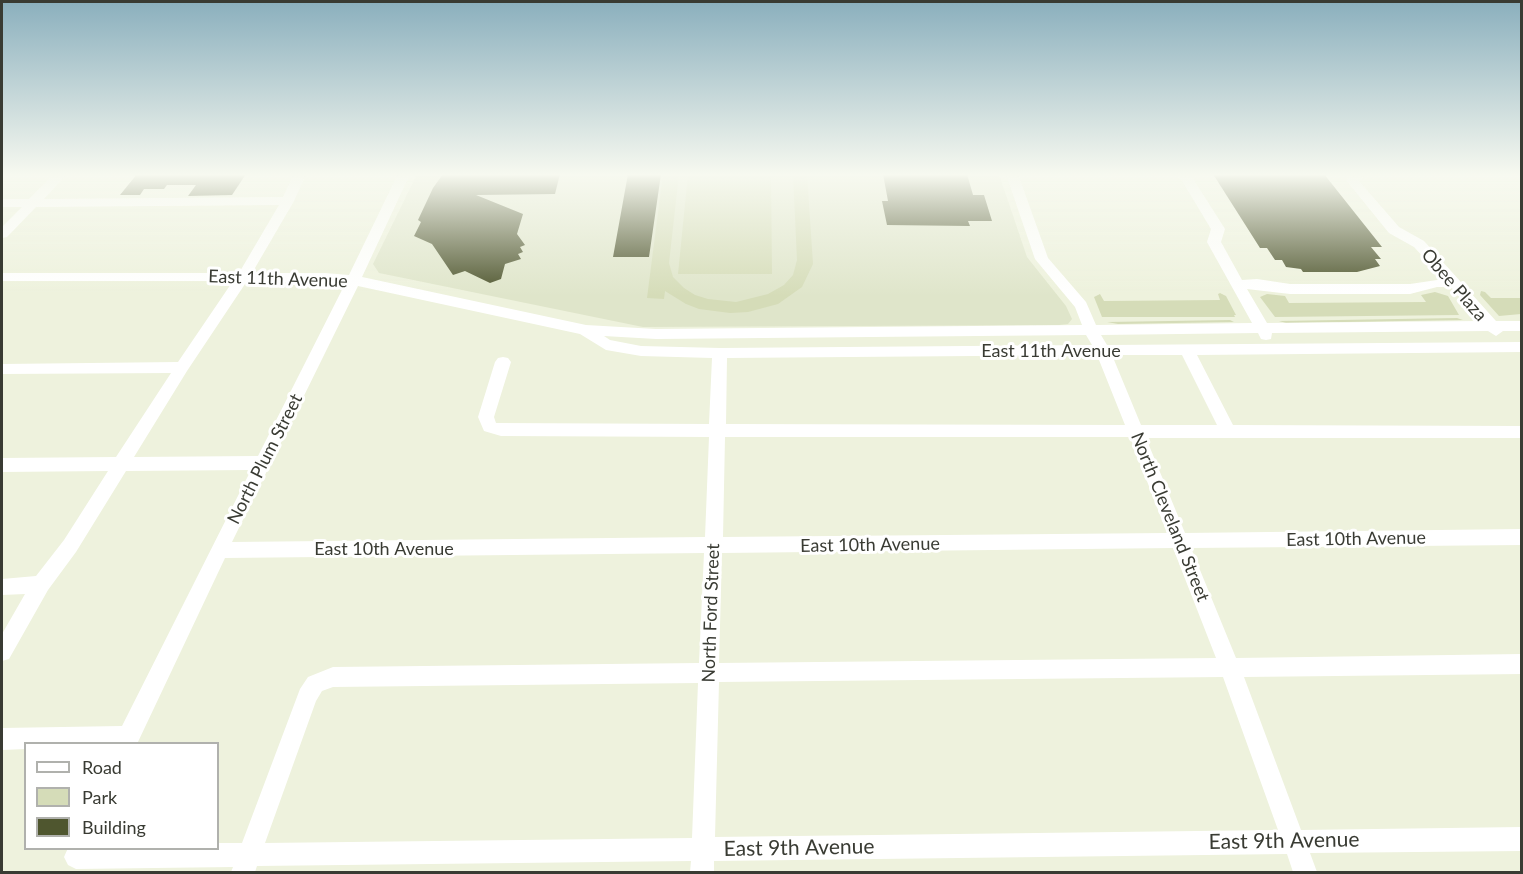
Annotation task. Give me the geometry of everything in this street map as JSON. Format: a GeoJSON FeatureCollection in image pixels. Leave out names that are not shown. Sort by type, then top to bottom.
{"type":"FeatureCollection","features":[{"type":"Feature","properties":{"kind":"street"},"geometry":{"type":"LineString","coordinates":[[2,234],[21,215]]}},
{"type":"Feature","properties":{"kind":"street"},"geometry":{"type":"LineString","coordinates":[[2,652],[41,584],[70,546],[182,367],[243,277],[280,215]]}},
{"type":"Feature","properties":{"kind":"street","name":"North Plum Street"},"geometry":{"type":"LineString","coordinates":[[126,740],[384,215]]}},
{"type":"Feature","properties":{"kind":"street","name":"North Cleveland Street"},"geometry":{"type":"LineString","coordinates":[[1026,215],[1042,259],[1081,305],[1103,351],[1230,667],[1305,873]]}},
{"type":"Feature","properties":{"kind":"street"},"geometry":{"type":"LineString","coordinates":[[1209,215],[1218,229],[1214,242],[1273,348]]}},
{"type":"Feature","properties":{"kind":"street","name":"Obee Plaza"},"geometry":{"type":"LineString","coordinates":[[1381,215],[1394,230],[1419,244],[1491,326],[1520,349]]}},
{"type":"Feature","properties":{"kind":"street","name":"East 11th Avenue"},"geometry":{"type":"LineString","coordinates":[[2,277],[243,277],[353,280],[586,330],[656,334],[1521,326]]}},
{"type":"Feature","properties":{"kind":"street"},"geometry":{"type":"LineString","coordinates":[[1239,285],[1257,284],[1290,290],[1410,288],[1437,283],[1453,283]]}},
{"type":"Feature","properties":{"kind":"street","name":"East 11th Avenue"},"geometry":{"type":"LineString","coordinates":[[586,330],[606,345],[641,351],[720,353],[1273,348],[1520,349]]}},
{"type":"Feature","properties":{"kind":"street"},"geometry":{"type":"LineString","coordinates":[[1187,350],[1227,429]]}},
{"type":"Feature","properties":{"kind":"street","name":"North Ford Street"},"geometry":{"type":"LineString","coordinates":[[702,861],[720,353]]}},
{"type":"Feature","properties":{"kind":"street"},"geometry":{"type":"LineString","coordinates":[[502,362],[486,417],[490,427],[501,430],[717,432],[1227,429],[1521,432]]}},
{"type":"Feature","properties":{"kind":"street"},"geometry":{"type":"LineString","coordinates":[[2,369],[182,367]]}},
{"type":"Feature","properties":{"kind":"street"},"geometry":{"type":"LineString","coordinates":[[2,465],[263,464]]}},
{"type":"Feature","properties":{"kind":"street","name":"East 10th Avenue"},"geometry":{"type":"LineString","coordinates":[[219,550],[714,547],[1521,537]]}},
{"type":"Feature","properties":{"kind":"street"},"geometry":{"type":"LineString","coordinates":[[2,587],[41,584]]}},
{"type":"Feature","properties":{"kind":"street"},"geometry":{"type":"LineString","coordinates":[[246,864],[307,696],[315,684],[333,677],[709,671],[1521,664]]}},
{"type":"Feature","properties":{"kind":"street"},"geometry":{"type":"LineString","coordinates":[[2,739],[126,740]]}},
{"type":"Feature","properties":{"kind":"street","name":"East 9th Avenue"},"geometry":{"type":"LineString","coordinates":[[74,859],[246,864],[702,861],[1293,841],[1521,839]]}},
{"type":"Feature","properties":{"kind":"shaded area"},"geometry":{"type":"Polygon","coordinates":[[[397,215],[1013,215],[1027,257],[1066,306],[1072,319],[1068,324],[1059,325],[643,327],[379,273],[373,264],[397,215]]]}},
{"type":"Feature","properties":{"kind":"green space"},"geometry":{"type":"Polygon","coordinates":[[[658,215],[674,215],[669,263],[673,277],[695,295],[736,302],[768,294],[784,285],[793,275],[797,260],[795,215],[810,215],[813,264],[802,287],[778,304],[748,312],[730,313],[699,309],[665,291],[664,299],[647,298],[658,215]]]}},
{"type":"Feature","properties":{"kind":"green space"},"geometry":{"type":"Polygon","coordinates":[[[684,215],[771,215],[772,274],[678,274],[684,215]]]}},
{"type":"Feature","properties":{"kind":"green space"},"geometry":{"type":"Polygon","coordinates":[[[1481,291],[1491,298],[1521,298],[1521,314],[1499,316],[1480,295],[1481,291]]]}},
{"type":"Feature","properties":{"kind":"green space"},"geometry":{"type":"Polygon","coordinates":[[[1435,292],[1448,296],[1459,315],[1275,317],[1260,297],[1267,294],[1285,296],[1289,303],[1426,302],[1421,295],[1435,292]]]}},
{"type":"Feature","properties":{"kind":"green space"},"geometry":{"type":"Polygon","coordinates":[[[1100,294],[1104,301],[1220,300],[1218,294],[1226,296],[1235,317],[1102,317],[1094,297],[1100,294]]]}},
{"type":"Feature","properties":{"kind":"green space"},"geometry":{"type":"Polygon","coordinates":[[[1457,318],[1463,320],[1286,323],[1279,321],[1457,318]]]}},
{"type":"Feature","properties":{"kind":"green space"},"geometry":{"type":"Polygon","coordinates":[[[1230,320],[1234,322],[1118,324],[1107,322],[1230,320]]]}},
{"type":"Feature","properties":{"kind":"building"},"geometry":{"type":"Polygon","coordinates":[[[420,215],[523,215],[517,234],[525,245],[520,247],[523,252],[518,254],[521,259],[505,264],[501,279],[490,283],[465,271],[453,275],[432,244],[414,236],[421,222],[418,220],[420,215]]]}},
{"type":"Feature","properties":{"kind":"building"},"geometry":{"type":"Polygon","coordinates":[[[621,215],[655,215],[649,257],[613,257],[621,215]]]}},
{"type":"Feature","properties":{"kind":"building"},"geometry":{"type":"Polygon","coordinates":[[[885,215],[990,215],[992,221],[968,221],[970,226],[887,225],[885,215]]]}},
{"type":"Feature","properties":{"kind":"building"},"geometry":{"type":"Polygon","coordinates":[[[1239,215],[1356,215],[1382,247],[1371,247],[1381,259],[1375,259],[1380,266],[1357,272],[1303,272],[1301,269],[1286,267],[1282,260],[1275,260],[1267,248],[1260,248],[1239,215]]]}}]}
